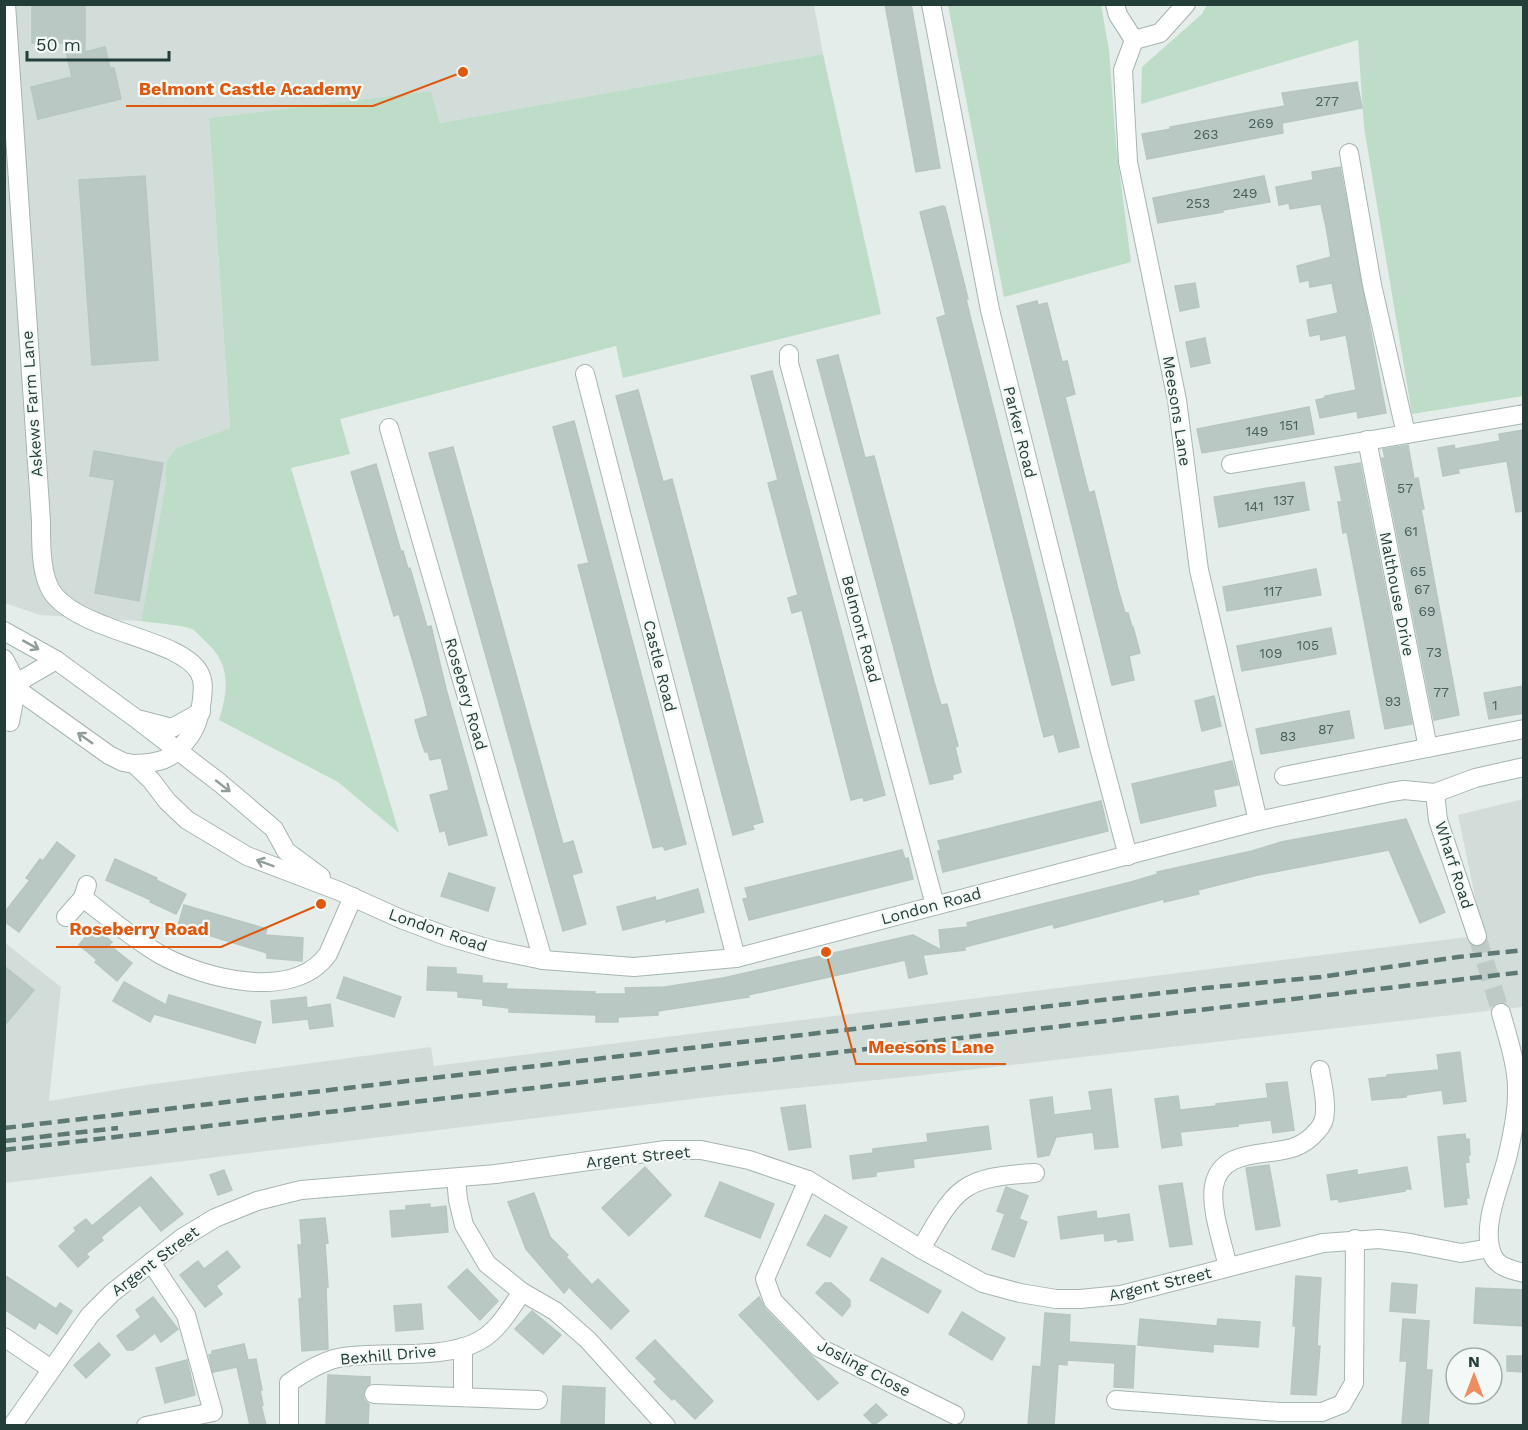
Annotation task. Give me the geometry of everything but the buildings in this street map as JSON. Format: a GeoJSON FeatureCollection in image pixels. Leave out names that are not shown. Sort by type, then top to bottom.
{"type":"FeatureCollection","features":[{"type":"Feature","properties":{"kind":"street","name":"Askews Farm Lane"},"geometry":{"type":"LineString","coordinates":[[6,4],[42,558],[50,590],[76,613],[113,630],[177,653],[199,672],[204,686],[201,712],[190,736],[176,751],[158,763],[134,764]]}},
{"type":"Feature","properties":{"kind":"street","name":"Parker Road"},"geometry":{"type":"LineString","coordinates":[[931,4],[990,310],[1128,856]]}},
{"type":"Feature","properties":{"kind":"street"},"geometry":{"type":"LineString","coordinates":[[1115,4],[1118,15],[1134,40],[1160,33],[1186,4]]}},
{"type":"Feature","properties":{"kind":"street","name":"Meesons Lane"},"geometry":{"type":"LineString","coordinates":[[1134,40],[1123,70],[1128,162],[1178,400],[1199,570],[1257,821]]}},
{"type":"Feature","properties":{"kind":"street"},"geometry":{"type":"LineString","coordinates":[[1349,153],[1372,285],[1406,434]]}},
{"type":"Feature","properties":{"kind":"street","name":"Belmont Road"},"geometry":{"type":"LineString","coordinates":[[789,354],[792,375],[935,905]]}},
{"type":"Feature","properties":{"kind":"street","name":"Castle Road"},"geometry":{"type":"LineString","coordinates":[[585,375],[736,958]]}},
{"type":"Feature","properties":{"kind":"street"},"geometry":{"type":"LineString","coordinates":[[1231,464],[1524,414]]}},
{"type":"Feature","properties":{"kind":"street","name":"Rosebery Road"},"geometry":{"type":"LineString","coordinates":[[389,429],[543,960]]}},
{"type":"Feature","properties":{"kind":"street","name":"Malthouse Drive"},"geometry":{"type":"LineString","coordinates":[[1366,441],[1428,748]]}},
{"type":"Feature","properties":{"kind":"street","name":"London Road"},"geometry":{"type":"LineString","coordinates":[[4,631],[56,660],[138,720],[274,829],[286,851],[346,894]]}},
{"type":"Feature","properties":{"kind":"street"},"geometry":{"type":"LineString","coordinates":[[4,659],[13,674],[8,686],[7,725]]}},
{"type":"Feature","properties":{"kind":"street"},"geometry":{"type":"LineString","coordinates":[[8,686],[56,660]]}},
{"type":"Feature","properties":{"kind":"street","name":"London Road"},"geometry":{"type":"LineString","coordinates":[[8,686],[109,755],[123,762],[134,764],[187,820],[247,856],[446,936],[494,950],[543,960],[634,967],[736,958],[1257,821],[1391,792],[1404,790],[1435,793],[1475,778],[1524,767]]}},
{"type":"Feature","properties":{"kind":"street"},"geometry":{"type":"LineString","coordinates":[[7,725],[39,705]]}},
{"type":"Feature","properties":{"kind":"street"},"geometry":{"type":"LineString","coordinates":[[138,720],[172,728],[201,712]]}},
{"type":"Feature","properties":{"kind":"street"},"geometry":{"type":"LineString","coordinates":[[1284,777],[1524,729]]}},
{"type":"Feature","properties":{"kind":"street","name":"Wharf Road"},"geometry":{"type":"LineString","coordinates":[[1435,793],[1438,820],[1477,936]]}},
{"type":"Feature","properties":{"kind":"street"},"geometry":{"type":"LineString","coordinates":[[66,917],[85,891],[147,946],[176,962],[224,978],[268,981],[298,977],[323,962],[328,954],[346,894]]}},
{"type":"Feature","properties":{"kind":"street"},"geometry":{"type":"LineString","coordinates":[[1501,1013],[1520,1092],[1507,1159],[1488,1235],[1493,1257],[1499,1264],[1524,1273]]}},
{"type":"Feature","properties":{"kind":"street"},"geometry":{"type":"LineString","coordinates":[[1228,1267],[1215,1209],[1214,1184],[1219,1174],[1230,1162],[1245,1155],[1294,1148],[1311,1138],[1322,1126],[1326,1112],[1320,1070]]}},
{"type":"Feature","properties":{"kind":"street","name":"Argent Street"},"geometry":{"type":"LineString","coordinates":[[12,1425],[90,1315],[112,1293],[182,1238],[214,1218],[256,1201],[301,1191],[496,1174],[666,1150],[701,1150],[749,1160],[808,1180],[921,1249],[983,1283],[1020,1293],[1056,1299],[1121,1295],[1323,1243],[1354,1239],[1410,1243],[1461,1253],[1490,1248]]}},
{"type":"Feature","properties":{"kind":"street"},"geometry":{"type":"LineString","coordinates":[[921,1249],[944,1209],[963,1189],[987,1179],[1035,1173]]}},
{"type":"Feature","properties":{"kind":"street"},"geometry":{"type":"LineString","coordinates":[[456,1178],[464,1225],[487,1264],[522,1292],[555,1311],[588,1340],[666,1425]]}},
{"type":"Feature","properties":{"kind":"street","name":"Josling Close"},"geometry":{"type":"LineString","coordinates":[[808,1180],[765,1279],[773,1301],[818,1347],[955,1415]]}},
{"type":"Feature","properties":{"kind":"street"},"geometry":{"type":"LineString","coordinates":[[1116,1400],[1279,1418],[1322,1412],[1342,1404],[1354,1383],[1354,1239]]}},
{"type":"Feature","properties":{"kind":"street"},"geometry":{"type":"LineString","coordinates":[[146,1425],[213,1412],[186,1315],[151,1262]]}},
{"type":"Feature","properties":{"kind":"street","name":"Bexhill Drive"},"geometry":{"type":"LineString","coordinates":[[289,1425],[289,1383],[303,1373],[336,1359],[430,1353],[463,1347],[480,1341],[495,1328],[522,1292]]}},
{"type":"Feature","properties":{"kind":"street"},"geometry":{"type":"LineString","coordinates":[[4,1337],[51,1369]]}},
{"type":"Feature","properties":{"kind":"street"},"geometry":{"type":"LineString","coordinates":[[463,1347],[463,1397]]}},
{"type":"Feature","properties":{"kind":"street"},"geometry":{"type":"LineString","coordinates":[[374,1394],[538,1400]]}},
{"type":"Feature","properties":{"kind":"shaded area"},"geometry":{"type":"Polygon","coordinates":[[[5,5],[814,5],[823,54],[440,123],[431,91],[209,118],[230,428],[176,448],[166,462],[166,482],[141,621],[40,615],[5,603],[5,5]]]}},
{"type":"Feature","properties":{"kind":"shaded area"},"geometry":{"type":"Polygon","coordinates":[[[1523,799],[1523,1007],[906,1077],[717,1096],[5,1183],[4,942],[61,987],[49,1101],[139,1086],[431,1047],[434,1066],[1483,935],[1458,815],[1523,799]]]}},
{"type":"Feature","properties":{"kind":"green space"},"geometry":{"type":"Polygon","coordinates":[[[948,5],[1101,5],[1109,50],[1116,144],[1131,262],[1004,297],[948,5]]]}},
{"type":"Feature","properties":{"kind":"green space"},"geometry":{"type":"Polygon","coordinates":[[[1207,5],[1523,5],[1523,396],[1412,414],[1364,127],[1358,40],[1141,104],[1142,67],[1202,14],[1207,5]]]}},
{"type":"Feature","properties":{"kind":"green space"},"geometry":{"type":"Polygon","coordinates":[[[823,54],[881,314],[623,378],[616,346],[340,419],[350,454],[291,468],[399,833],[338,782],[219,720],[225,697],[225,676],[219,657],[212,648],[192,629],[141,621],[166,482],[166,462],[176,448],[230,428],[209,118],[431,91],[440,123],[823,54]]]}},
{"type":"Feature","properties":{"kind":"tunnel"},"geometry":{"type":"LineString","coordinates":[[1477,936],[1501,1013]]}},
{"type":"Feature","properties":{"kind":"railway"},"geometry":{"type":"LineString","coordinates":[[4,1128],[1205,988],[1321,977],[1524,950]]}},
{"type":"Feature","properties":{"kind":"railway"},"geometry":{"type":"LineString","coordinates":[[4,1150],[1524,972]]}},
{"type":"Feature","properties":{"kind":"railway"},"geometry":{"type":"LineString","coordinates":[[4,1141],[118,1128]]}},
{"type":"Feature","properties":{"kind":"place","name":"Belmont Castle Academy"},"geometry":{"type":"Point","coordinates":[463,72]}},
{"type":"Feature","properties":{"kind":"place","name":"Roseberry Road"},"geometry":{"type":"Point","coordinates":[321,904]}},
{"type":"Feature","properties":{"kind":"place","name":"Meesons Lane"},"geometry":{"type":"Point","coordinates":[826,952]}}]}
